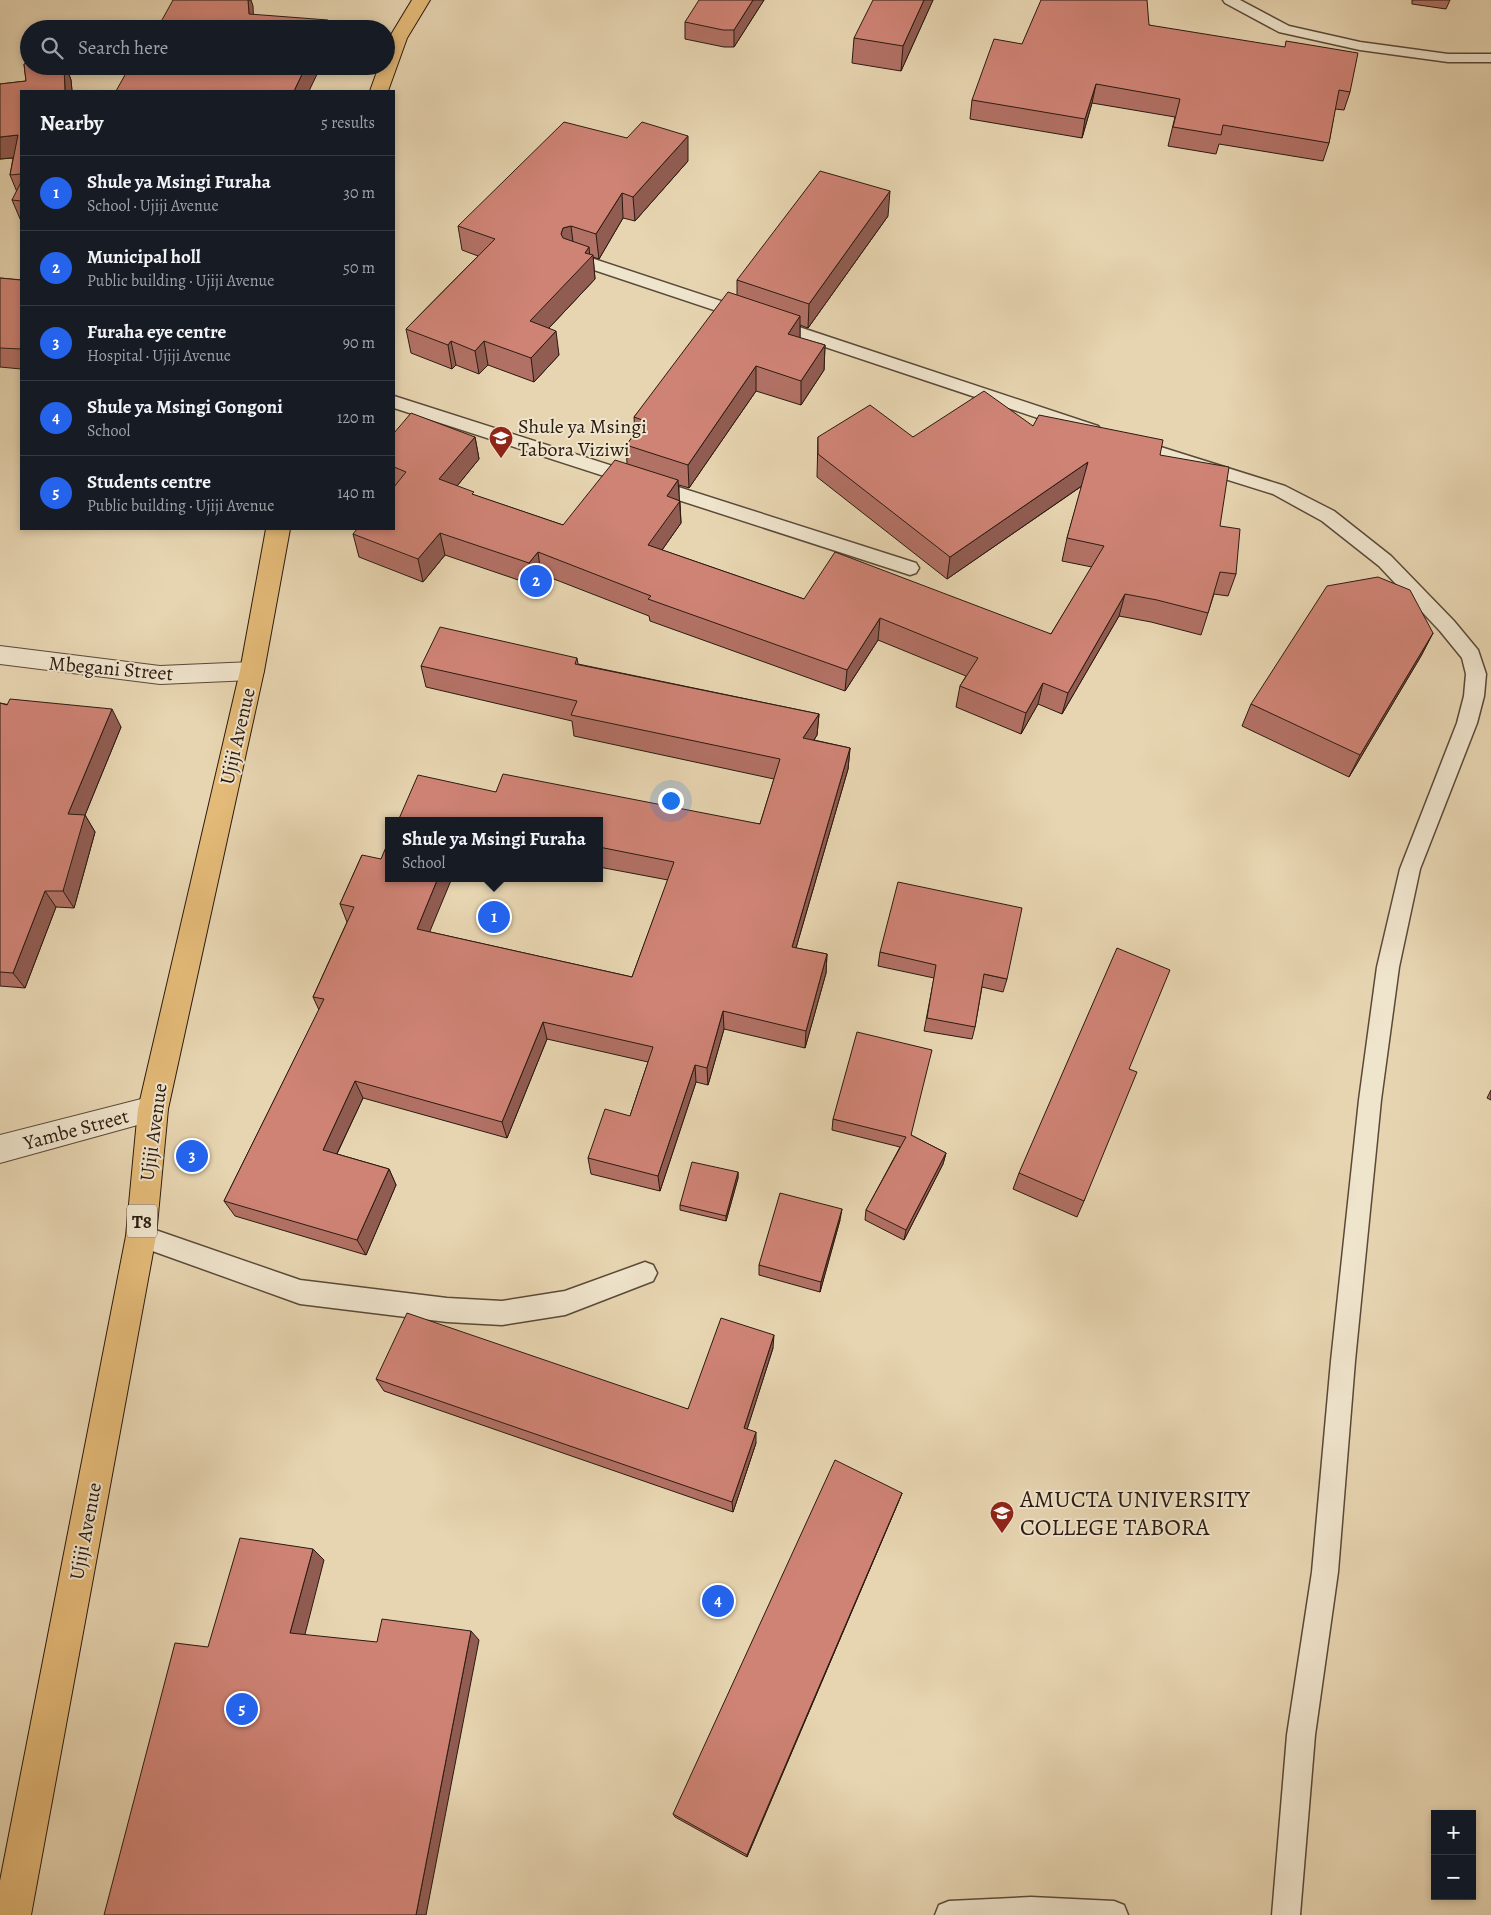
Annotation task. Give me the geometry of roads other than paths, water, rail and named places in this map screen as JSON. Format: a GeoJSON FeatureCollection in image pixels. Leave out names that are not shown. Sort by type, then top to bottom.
{"type":"FeatureCollection","features":[{"type":"Feature","properties":{"kind":"highway"},"geometry":{"type":"LineString","coordinates":[[398,38],[400,0]]}},
{"type":"Feature","properties":{"kind":"highway"},"geometry":{"type":"LineString","coordinates":[[395,46],[421,0]]}},
{"type":"Feature","properties":{"kind":"highway"},"geometry":{"type":"LineString","coordinates":[[379,90],[385,75]]}},
{"type":"Feature","properties":{"kind":"highway","name":"Ujiji Avenue"},"geometry":{"type":"LineString","coordinates":[[12,1915],[141,1236],[153,1109],[252,671],[278,530]]}},
{"type":"Feature","properties":{"kind":"street","name":"Mbegani Street"},"geometry":{"type":"LineString","coordinates":[[0,655],[160,675],[252,671]]}},
{"type":"Feature","properties":{"kind":"street","name":"Yambe Street"},"geometry":{"type":"LineString","coordinates":[[0,1149],[153,1109]]}},
{"type":"Feature","properties":{"kind":"lane"},"geometry":{"type":"LineString","coordinates":[[1230,0],[1284,29],[1341,42],[1448,58],[1491,58]]}},
{"type":"Feature","properties":{"kind":"lane"},"geometry":{"type":"LineString","coordinates":[[573,257],[1279,490],[1328,516],[1385,561],[1447,626],[1471,655],[1476,674],[1474,696],[1467,723],[1410,869],[1388,967],[1370,1100],[1349,1303],[1325,1572],[1301,1735],[1286,1915]]}},
{"type":"Feature","properties":{"kind":"lane"},"geometry":{"type":"LineString","coordinates":[[395,402],[910,568]]}},
{"type":"Feature","properties":{"kind":"lane"},"geometry":{"type":"LineString","coordinates":[[141,1236],[300,1292],[447,1310],[502,1313],[565,1303],[645,1273]]}},
{"type":"Feature","properties":{"kind":"lane"},"geometry":{"type":"LineString","coordinates":[[949,1915],[1031,1911],[1114,1915]]}},
{"type":"Feature","properties":{"kind":"place","name":"Shule ya Msingi Tabora Viziwi"},"geometry":{"type":"Point","coordinates":[501,459]}},
{"type":"Feature","properties":{"kind":"place","name":"Municipal holl"},"geometry":{"type":"Point","coordinates":[536,581]}},
{"type":"Feature","properties":{"kind":"place","name":"Shule ya Msingi Furaha"},"geometry":{"type":"Point","coordinates":[494,917]}},
{"type":"Feature","properties":{"kind":"place","name":"Furaha eye centre"},"geometry":{"type":"Point","coordinates":[192,1156]}},
{"type":"Feature","properties":{"kind":"place","name":"AMUCTA UNIVERSITY COLLEGE TABORA"},"geometry":{"type":"Point","coordinates":[1002,1534]}},
{"type":"Feature","properties":{"kind":"place","name":"Shule ya Msingi Gongoni"},"geometry":{"type":"Point","coordinates":[718,1601]}},
{"type":"Feature","properties":{"kind":"place","name":"Students centre"},"geometry":{"type":"Point","coordinates":[242,1709]}}]}
